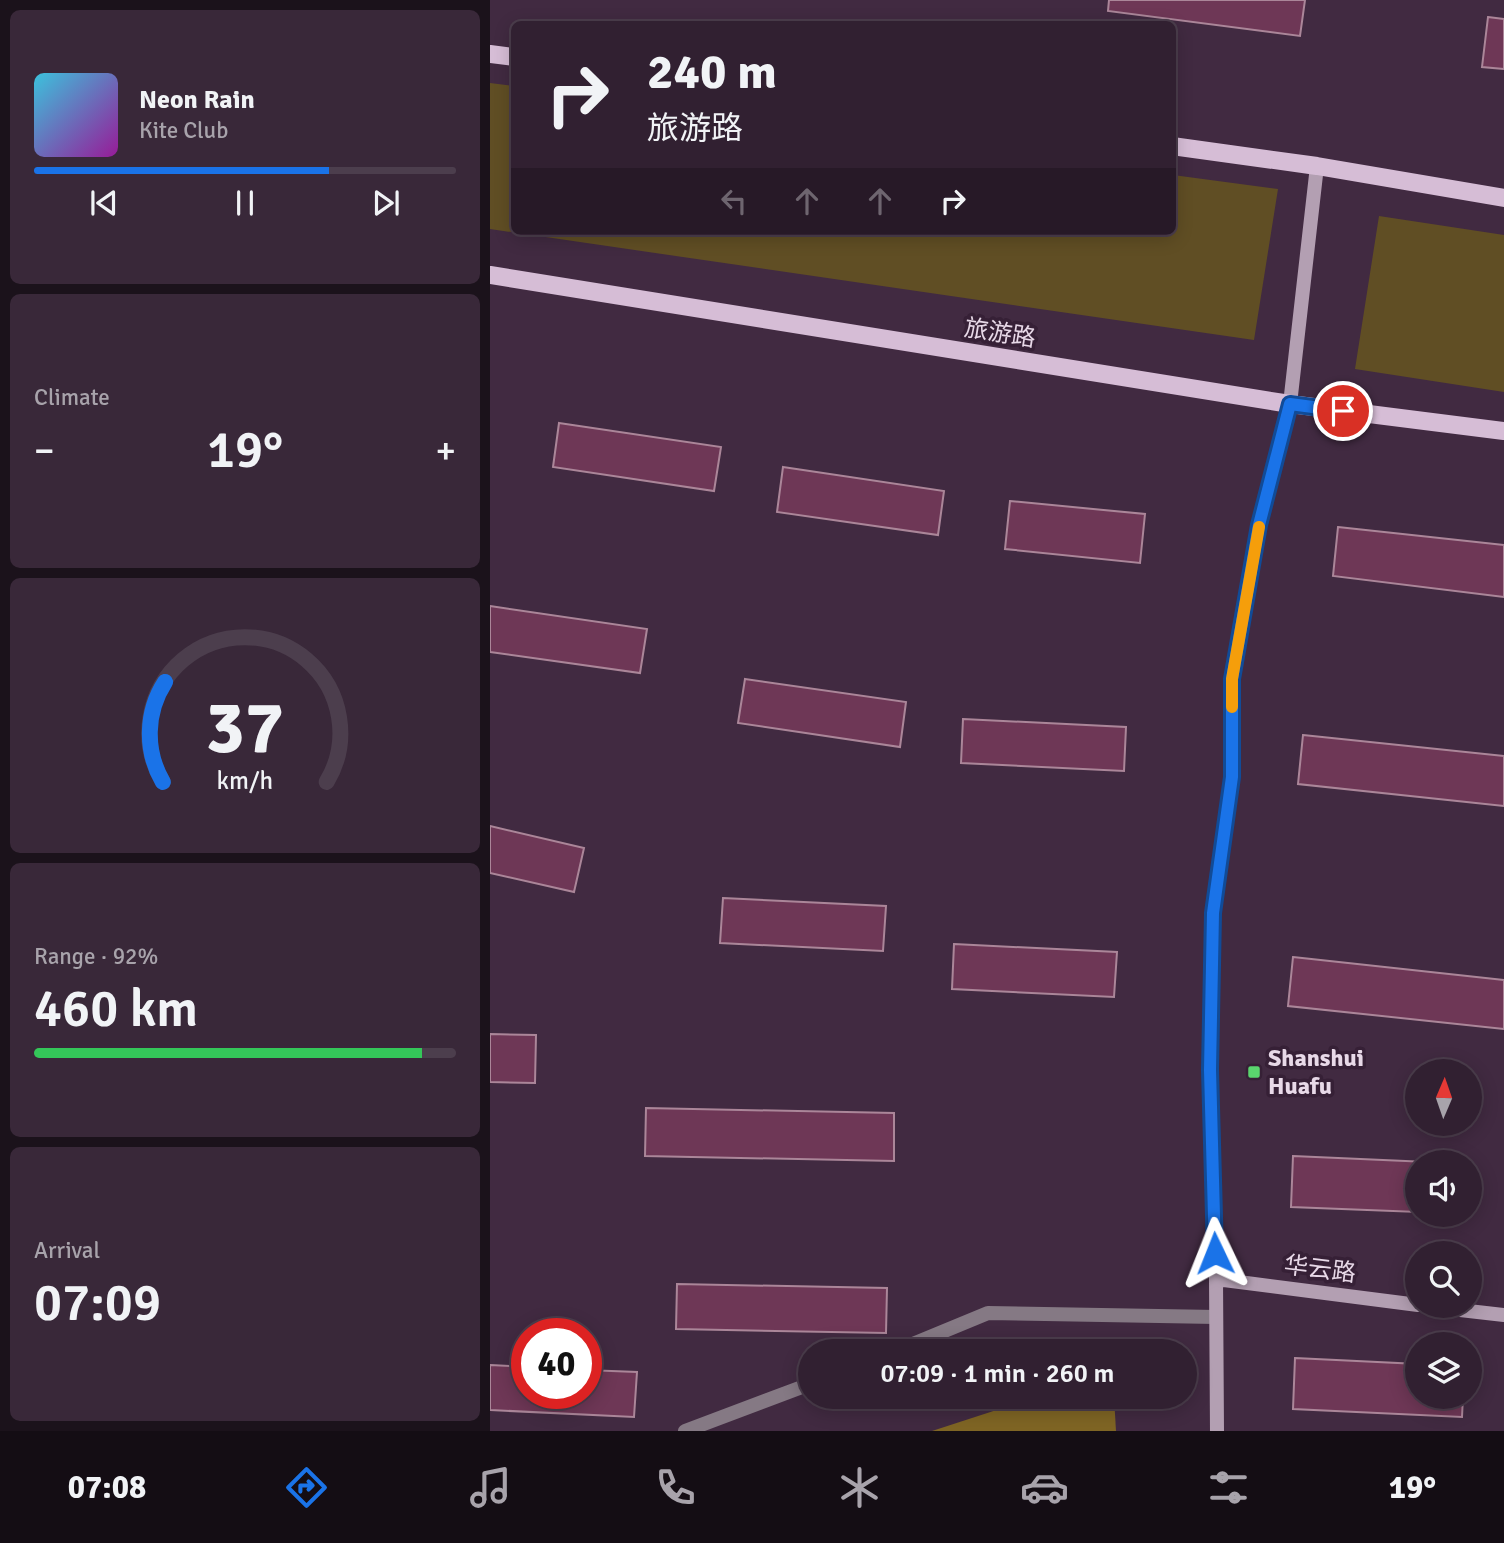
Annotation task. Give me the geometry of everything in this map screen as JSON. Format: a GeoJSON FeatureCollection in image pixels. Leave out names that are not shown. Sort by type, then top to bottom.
{"type":"FeatureCollection","features":[{"type":"Feature","properties":{"kind":"main road"},"geometry":{"type":"LineString","coordinates":[[490,54],[511,57]]}},
{"type":"Feature","properties":{"kind":"main road"},"geometry":{"type":"LineString","coordinates":[[1176,147],[1317,166],[1504,198]]}},
{"type":"Feature","properties":{"kind":"main road","name":"旅游路"},"geometry":{"type":"LineString","coordinates":[[490,275],[1290,404],[1504,431]]}},
{"type":"Feature","properties":{"kind":"street"},"geometry":{"type":"LineString","coordinates":[[1216,1431],[1216,1279],[1210,1070],[1213,913],[1232,777],[1232,679],[1259,525],[1290,404],[1317,166]]}},
{"type":"Feature","properties":{"kind":"street","name":"华云路"},"geometry":{"type":"LineString","coordinates":[[1216,1279],[1405,1303]]}},
{"type":"Feature","properties":{"kind":"street"},"geometry":{"type":"LineString","coordinates":[[1482,1312],[1504,1315]]}},
{"type":"Feature","properties":{"kind":"street"},"geometry":{"type":"LineString","coordinates":[[926,1339],[988,1313],[1216,1317]]}},
{"type":"Feature","properties":{"kind":"street"},"geometry":{"type":"LineString","coordinates":[[685,1431],[798,1389]]}},
{"type":"Feature","properties":{"kind":"shaded area"},"geometry":{"type":"Polygon","coordinates":[[[490,83],[511,86],[511,232],[490,229],[490,83]]]}},
{"type":"Feature","properties":{"kind":"shaded area"},"geometry":{"type":"Polygon","coordinates":[[[1176,175],[1278,189],[1254,340],[531,235],[1176,235],[1176,175]]]}},
{"type":"Feature","properties":{"kind":"shaded area"},"geometry":{"type":"Polygon","coordinates":[[[1379,216],[1504,235],[1504,392],[1355,369],[1379,216]]]}},
{"type":"Feature","properties":{"kind":"shaded area"},"geometry":{"type":"Polygon","coordinates":[[[999,1409],[1115,1409],[1116,1431],[932,1431],[999,1409]]]}},
{"type":"Feature","properties":{"kind":"building"},"geometry":{"type":"Polygon","coordinates":[[[1109,0],[1305,0],[1300,36],[1108,11],[1109,0]]]}},
{"type":"Feature","properties":{"kind":"building"},"geometry":{"type":"Polygon","coordinates":[[[1488,17],[1504,19],[1504,69],[1482,67],[1488,17]]]}},
{"type":"Feature","properties":{"kind":"building"},"geometry":{"type":"Polygon","coordinates":[[[559,423],[721,447],[714,491],[553,467],[559,423]]]}},
{"type":"Feature","properties":{"kind":"building"},"geometry":{"type":"Polygon","coordinates":[[[783,467],[944,491],[938,535],[777,512],[783,467]]]}},
{"type":"Feature","properties":{"kind":"building"},"geometry":{"type":"Polygon","coordinates":[[[1010,501],[1145,514],[1140,563],[1005,549],[1010,501]]]}},
{"type":"Feature","properties":{"kind":"building"},"geometry":{"type":"Polygon","coordinates":[[[1338,527],[1504,545],[1504,597],[1333,576],[1338,527]]]}},
{"type":"Feature","properties":{"kind":"building"},"geometry":{"type":"Polygon","coordinates":[[[490,606],[647,629],[640,673],[490,652],[490,606]]]}},
{"type":"Feature","properties":{"kind":"building"},"geometry":{"type":"Polygon","coordinates":[[[745,679],[906,702],[900,747],[738,723],[745,679]]]}},
{"type":"Feature","properties":{"kind":"building"},"geometry":{"type":"Polygon","coordinates":[[[963,719],[1126,727],[1124,771],[961,763],[963,719]]]}},
{"type":"Feature","properties":{"kind":"building"},"geometry":{"type":"Polygon","coordinates":[[[1303,735],[1504,756],[1504,806],[1298,784],[1303,735]]]}},
{"type":"Feature","properties":{"kind":"building"},"geometry":{"type":"Polygon","coordinates":[[[490,826],[584,848],[574,892],[490,873],[490,826]]]}},
{"type":"Feature","properties":{"kind":"building"},"geometry":{"type":"Polygon","coordinates":[[[723,898],[886,906],[883,951],[720,943],[723,898]]]}},
{"type":"Feature","properties":{"kind":"building"},"geometry":{"type":"Polygon","coordinates":[[[954,944],[1117,952],[1114,997],[952,989],[954,944]]]}},
{"type":"Feature","properties":{"kind":"building"},"geometry":{"type":"Polygon","coordinates":[[[1293,957],[1504,980],[1504,1029],[1288,1006],[1293,957]]]}},
{"type":"Feature","properties":{"kind":"building"},"geometry":{"type":"Polygon","coordinates":[[[490,1034],[536,1035],[535,1083],[490,1082],[490,1034]]]}},
{"type":"Feature","properties":{"kind":"building"},"geometry":{"type":"Polygon","coordinates":[[[646,1108],[894,1113],[894,1161],[645,1156],[646,1108]]]}},
{"type":"Feature","properties":{"kind":"building"},"geometry":{"type":"Polygon","coordinates":[[[1293,1156],[1405,1161],[1405,1211],[1291,1207],[1293,1156]]]}},
{"type":"Feature","properties":{"kind":"building"},"geometry":{"type":"Polygon","coordinates":[[[677,1284],[887,1288],[886,1333],[676,1329],[677,1284]]]}},
{"type":"Feature","properties":{"kind":"building"},"geometry":{"type":"Polygon","coordinates":[[[1295,1358],[1405,1363],[1405,1409],[1462,1409],[1462,1417],[1293,1409],[1295,1358]]]}},
{"type":"Feature","properties":{"kind":"building"},"geometry":{"type":"Polygon","coordinates":[[[490,1365],[511,1366],[511,1409],[602,1409],[602,1371],[637,1372],[634,1417],[490,1410],[490,1365]]]}},
{"type":"Feature","properties":{"kind":"slow traffic"},"geometry":{"type":"LineString","coordinates":[[1232,707],[1232,679],[1259,527]]}},
{"type":"Feature","properties":{"kind":"place","name":"Shanshui Huafu"},"geometry":{"type":"Point","coordinates":[1254,1072]}},
{"type":"Feature","properties":{"kind":"route"},"geometry":{"type":"LineString","coordinates":[[1215,1253],[1210,1070],[1213,913],[1232,777],[1232,679],[1259,525],[1290,404],[1343,411]]}}]}
